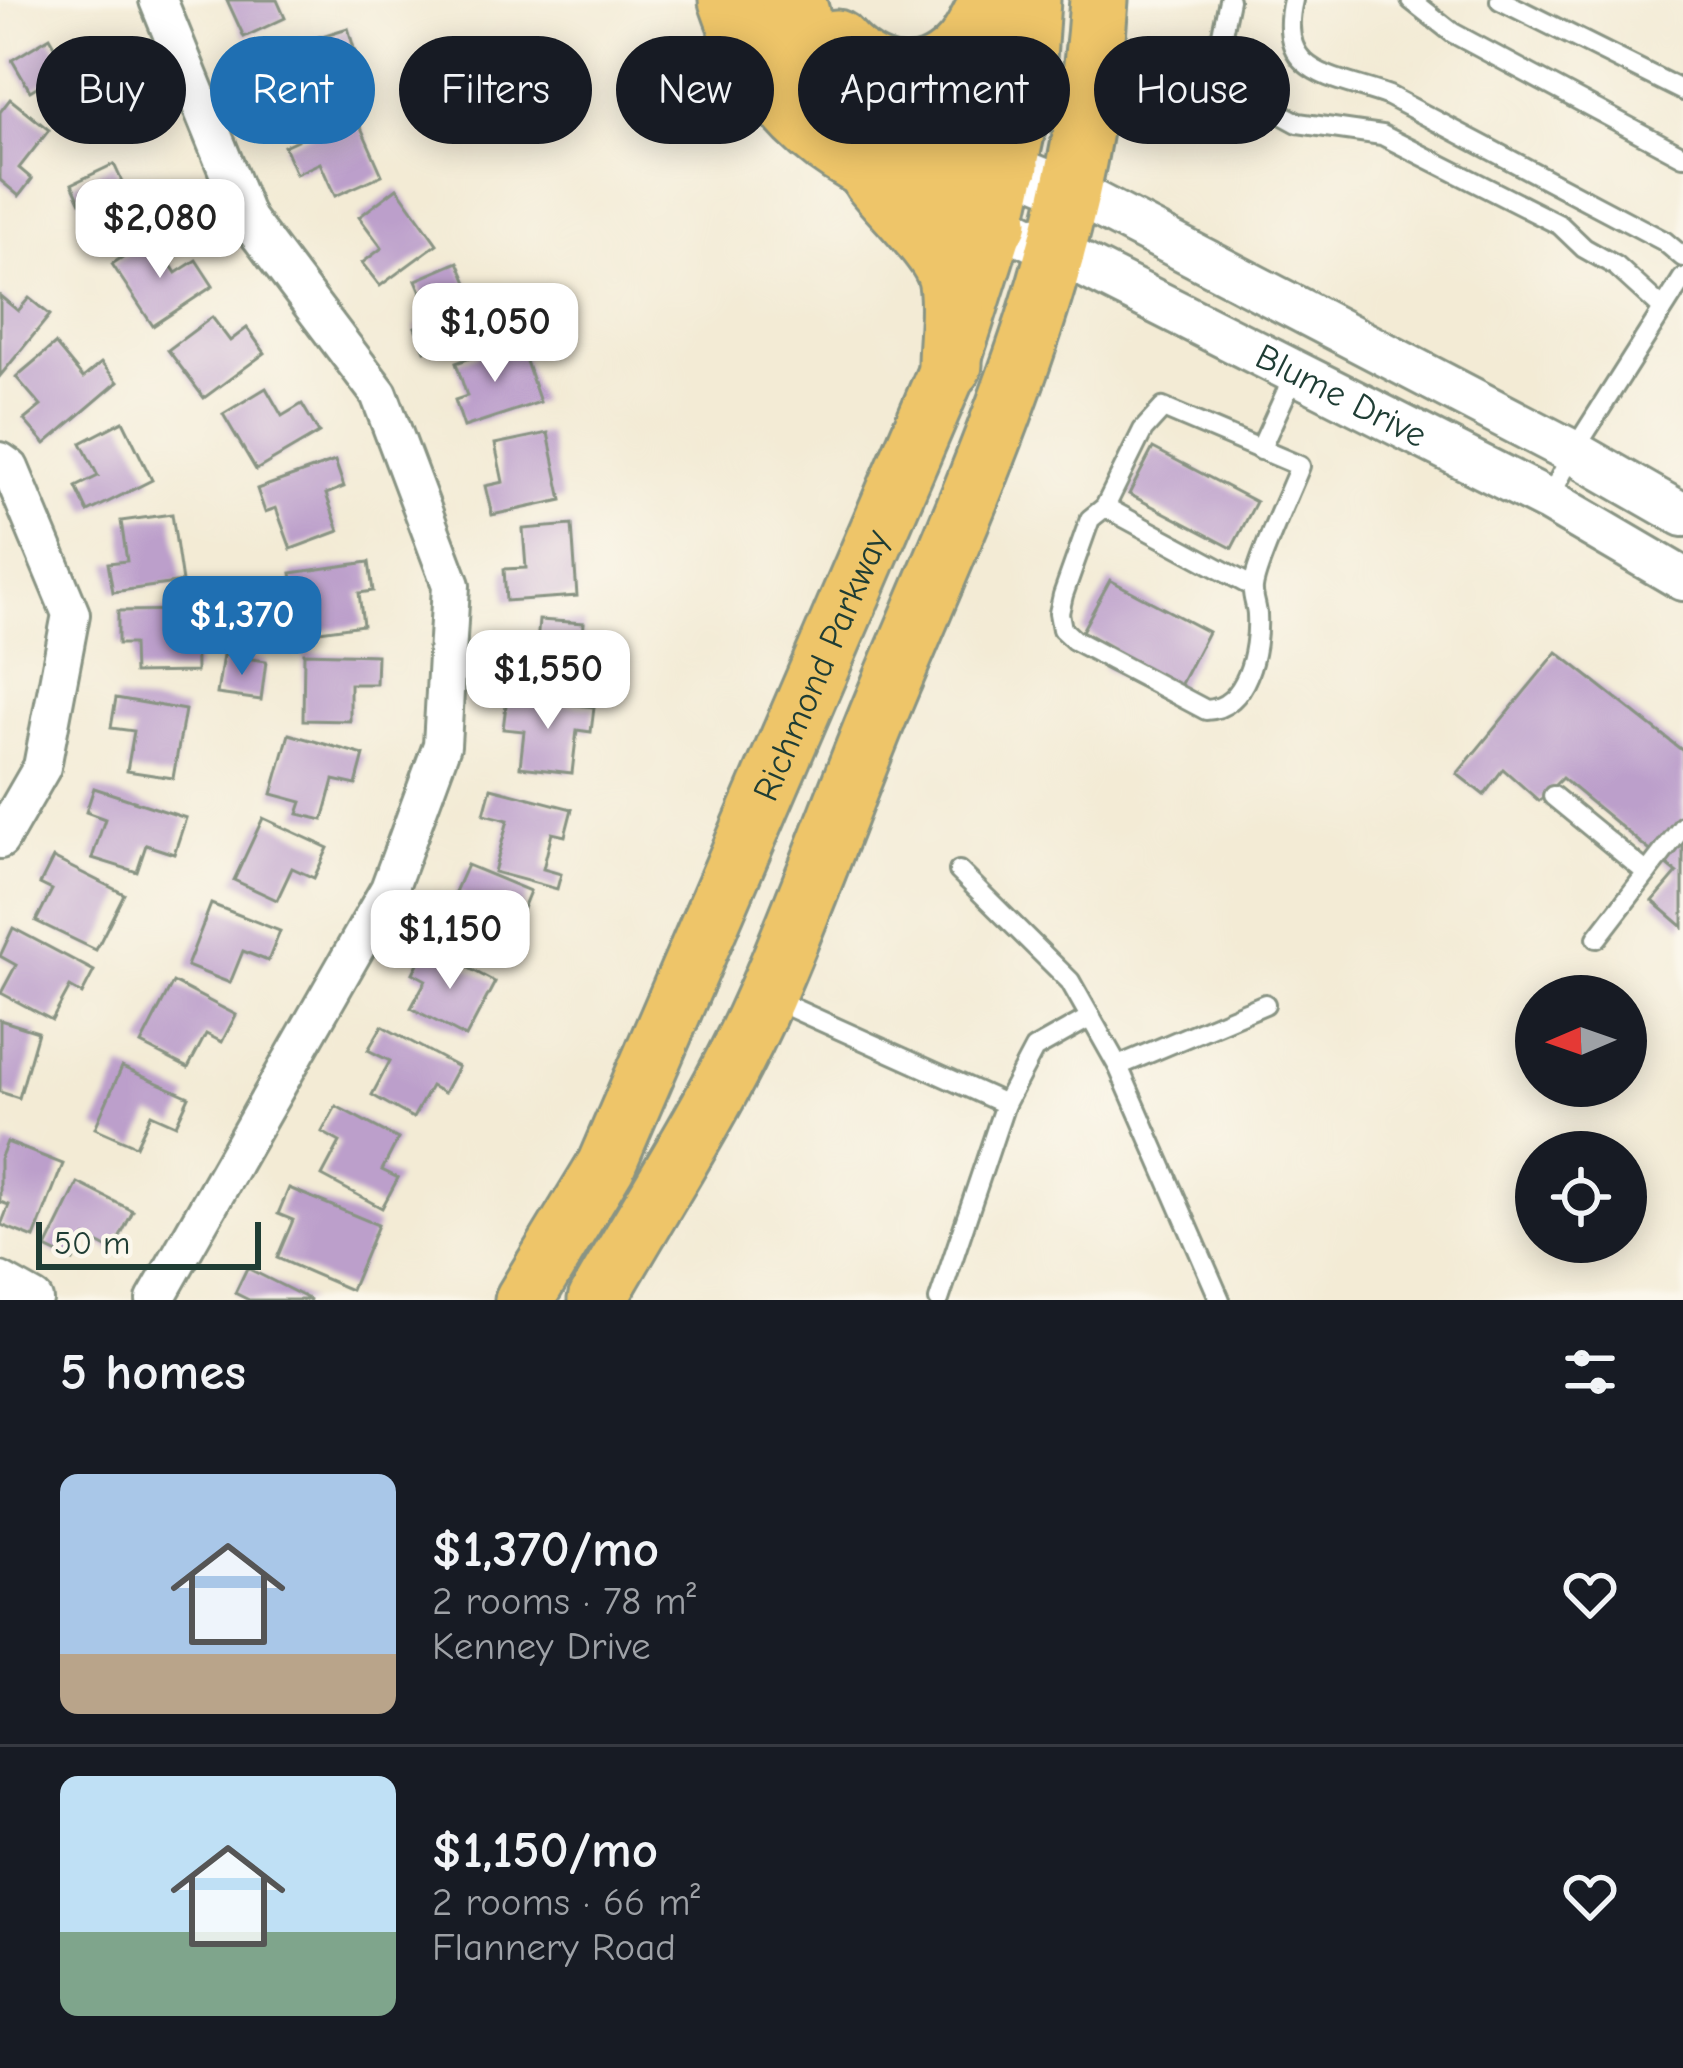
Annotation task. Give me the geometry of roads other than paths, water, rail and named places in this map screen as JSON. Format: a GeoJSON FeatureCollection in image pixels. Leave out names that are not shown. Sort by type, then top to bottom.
{"type":"FeatureCollection","features":[{"type":"Feature","properties":{"kind":"highway"},"geometry":{"type":"LineString","coordinates":[[731,0],[743,34],[784,105],[842,156],[869,172],[927,237],[950,277],[950,365]]}},
{"type":"Feature","properties":{"kind":"highway"},"geometry":{"type":"LineString","coordinates":[[793,0],[806,43],[833,82],[1002,193]]}},
{"type":"Feature","properties":{"kind":"highway"},"geometry":{"type":"LineString","coordinates":[[813,0],[828,33],[854,62],[896,80],[935,74],[966,48],[993,0]]}},
{"type":"Feature","properties":{"kind":"highway","name":"Richmond Parkway"},"geometry":{"type":"LineString","coordinates":[[524,1300],[606,1165],[950,365],[1002,193],[1025,88],[1031,0]]}},
{"type":"Feature","properties":{"kind":"highway","name":"Richmond Parkway"},"geometry":{"type":"LineString","coordinates":[[597,1300],[730,1069],[766,997],[844,794],[1003,419],[1060,250],[1090,96],[1099,0]]}},
{"type":"Feature","properties":{"kind":"highway"},"geometry":{"type":"LineString","coordinates":[[869,172],[1002,193]]}},
{"type":"Feature","properties":{"kind":"street"},"geometry":{"type":"LineString","coordinates":[[155,1300],[389,889],[442,746],[451,585],[379,394],[247,218],[158,0]]}},
{"type":"Feature","properties":{"kind":"street","name":"Blume Drive"},"geometry":{"type":"LineString","coordinates":[[1002,193],[1072,192],[1574,452],[1683,514]]}},
{"type":"Feature","properties":{"kind":"street","name":"Blume Drive"},"geometry":{"type":"LineString","coordinates":[[1002,193],[1060,250],[1548,500],[1683,578]]}},
{"type":"Feature","properties":{"kind":"street"},"geometry":{"type":"LineString","coordinates":[[0,461],[10,468],[71,614],[42,767],[0,840]]}},
{"type":"Feature","properties":{"kind":"street"},"geometry":{"type":"LineString","coordinates":[[0,1281],[34,1300]]}},
{"type":"Feature","properties":{"kind":"lane"},"geometry":{"type":"LineString","coordinates":[[1229,0],[1213,77],[1298,123],[1382,135],[1559,225],[1584,248],[1616,266],[1662,308]]}},
{"type":"Feature","properties":{"kind":"lane"},"geometry":{"type":"LineString","coordinates":[[1293,0],[1288,33],[1301,62],[1327,80],[1354,83],[1390,96],[1664,241],[1683,257]]}},
{"type":"Feature","properties":{"kind":"lane"},"geometry":{"type":"LineString","coordinates":[[1411,0],[1453,33],[1683,156]]}},
{"type":"Feature","properties":{"kind":"lane"},"geometry":{"type":"LineString","coordinates":[[1500,0],[1683,92]]}},
{"type":"Feature","properties":{"kind":"lane"},"geometry":{"type":"LineString","coordinates":[[1548,500],[1683,278]]}},
{"type":"Feature","properties":{"kind":"lane"},"geometry":{"type":"LineString","coordinates":[[1260,450],[1296,371]]}},
{"type":"Feature","properties":{"kind":"lane"},"geometry":{"type":"LineString","coordinates":[[1163,408],[1300,466],[1253,587],[1258,615],[1256,652],[1234,700],[1221,710],[1206,710],[1074,640],[1062,628],[1059,613],[1090,519],[1105,507],[1143,430],[1163,408]]}},
{"type":"Feature","properties":{"kind":"lane"},"geometry":{"type":"LineString","coordinates":[[1105,507],[1253,587]]}},
{"type":"Feature","properties":{"kind":"lane"},"geometry":{"type":"LineString","coordinates":[[1552,796],[1646,873]]}},
{"type":"Feature","properties":{"kind":"lane"},"geometry":{"type":"LineString","coordinates":[[1598,938],[1683,826]]}},
{"type":"Feature","properties":{"kind":"lane"},"geometry":{"type":"LineString","coordinates":[[959,872],[1070,981],[1118,1066],[1220,1300]]}},
{"type":"Feature","properties":{"kind":"lane"},"geometry":{"type":"LineString","coordinates":[[766,997],[1005,1104]]}},
{"type":"Feature","properties":{"kind":"lane"},"geometry":{"type":"LineString","coordinates":[[1118,1066],[1265,1004]]}},
{"type":"Feature","properties":{"kind":"lane"},"geometry":{"type":"LineString","coordinates":[[939,1300],[1005,1104],[1034,1049],[1091,1017]]}}]}
